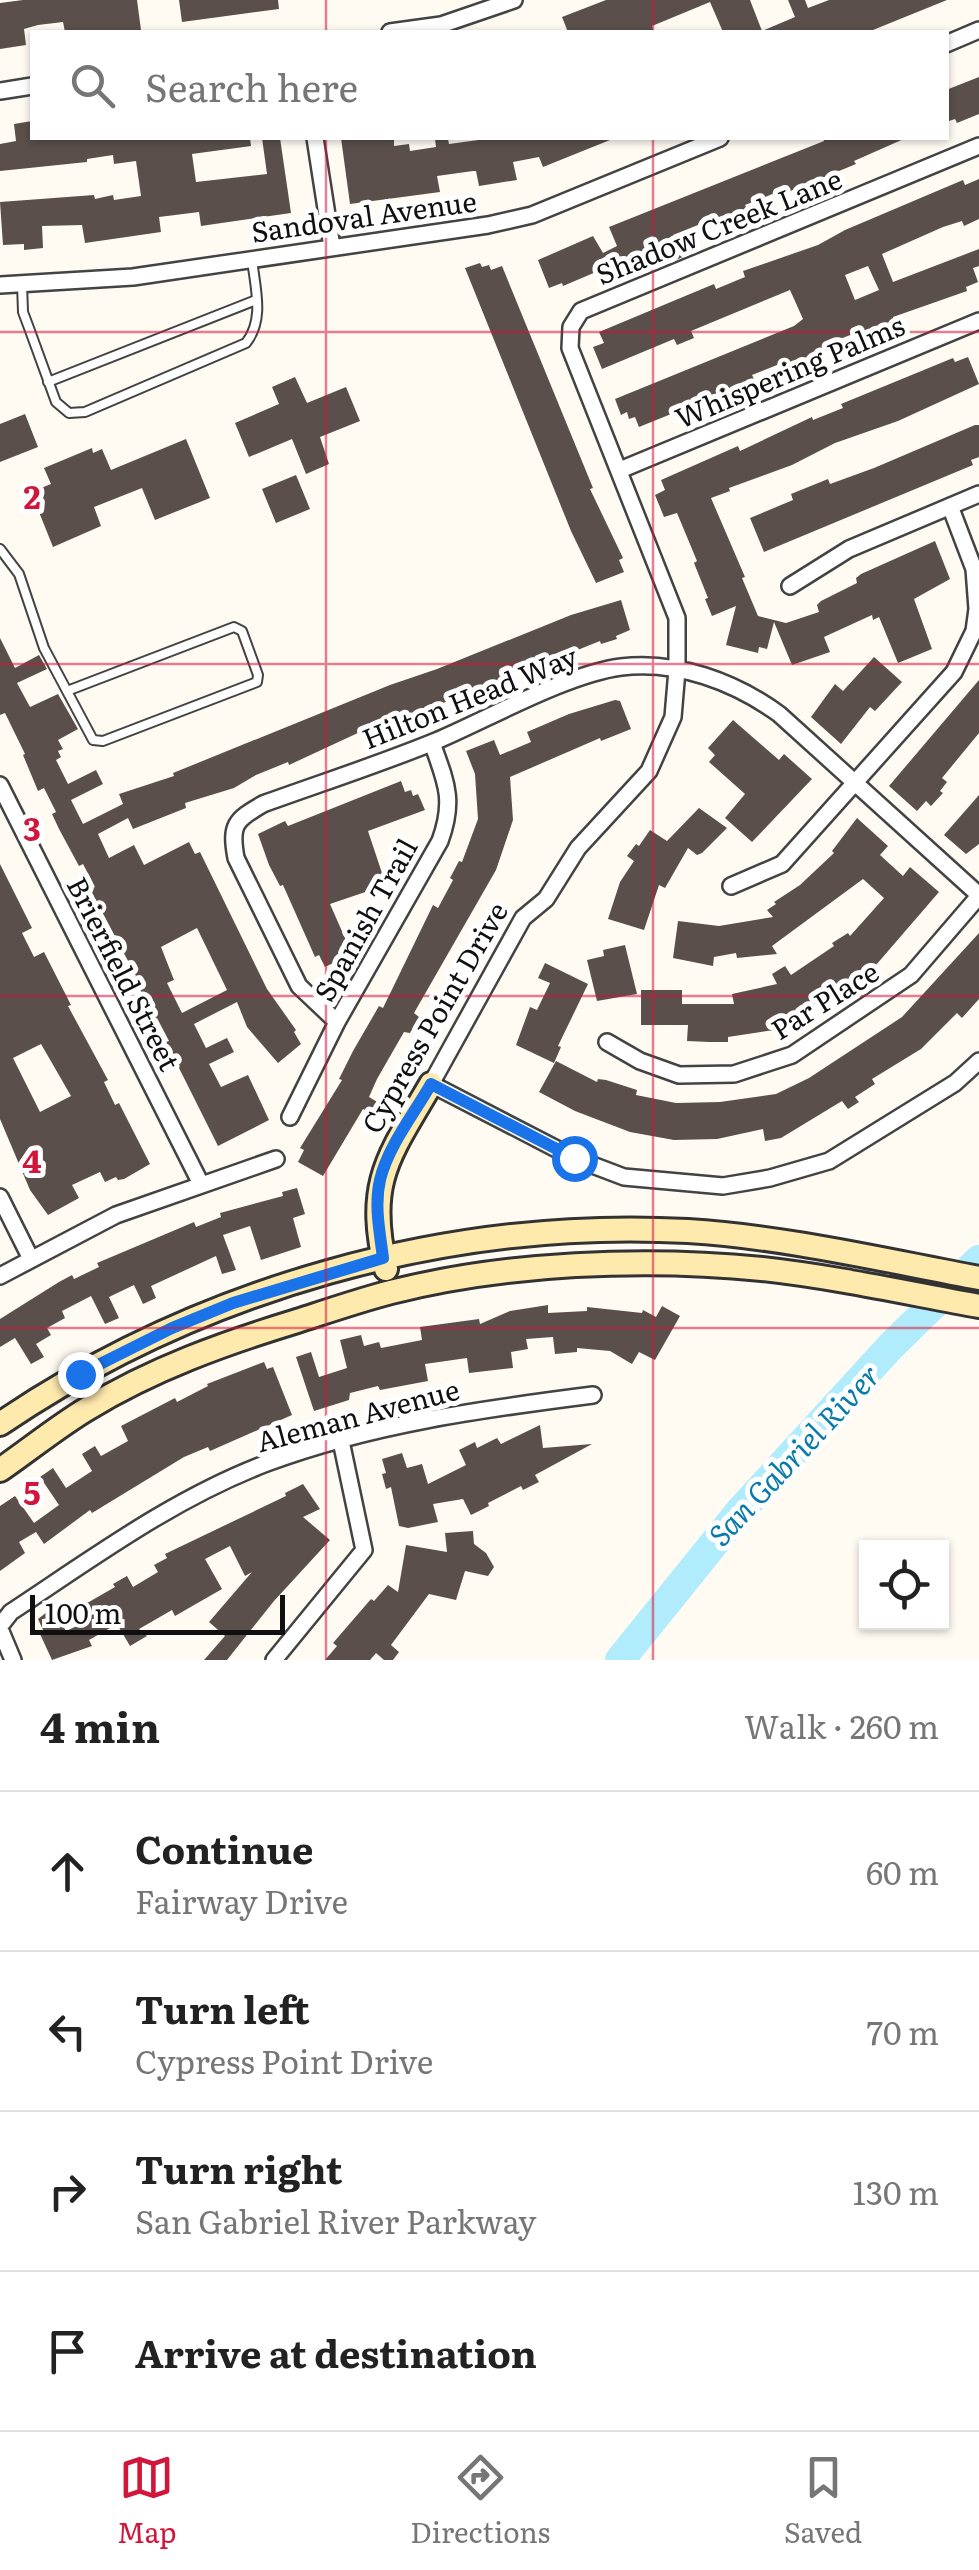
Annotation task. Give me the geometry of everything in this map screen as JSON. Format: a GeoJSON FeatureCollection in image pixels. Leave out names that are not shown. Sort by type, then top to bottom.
{"type":"FeatureCollection","features":[{"type":"Feature","properties":{"kind":"main road","name":"Cypress Point Drive"},"geometry":{"type":"LineString","coordinates":[[392,1292],[383,1258],[378,1212],[380,1180],[390,1154],[431,1084]]}},
{"type":"Feature","properties":{"kind":"main road"},"geometry":{"type":"LineString","coordinates":[[0,1424],[80,1374],[172,1328],[298,1281],[383,1258],[489,1239],[622,1230],[743,1236],[979,1278]]}},
{"type":"Feature","properties":{"kind":"main road"},"geometry":{"type":"LineString","coordinates":[[0,1470],[88,1408],[179,1362],[253,1334],[392,1292],[503,1274],[612,1264],[704,1265],[817,1276],[979,1306]]}},
{"type":"Feature","properties":{"kind":"street"},"geometry":{"type":"LineString","coordinates":[[405,30],[441,25],[514,0]]}},
{"type":"Feature","properties":{"kind":"street"},"geometry":{"type":"LineString","coordinates":[[949,43],[979,30]]}},
{"type":"Feature","properties":{"kind":"street"},"geometry":{"type":"LineString","coordinates":[[0,90],[30,86]]}},
{"type":"Feature","properties":{"kind":"street"},"geometry":{"type":"LineString","coordinates":[[315,140],[332,247]]}},
{"type":"Feature","properties":{"kind":"street","name":"Sandoval Avenue"},"geometry":{"type":"LineString","coordinates":[[0,285],[133,278],[532,216],[715,140]]}},
{"type":"Feature","properties":{"kind":"street","name":"Shadow Creek Lane"},"geometry":{"type":"LineString","coordinates":[[620,470],[570,348],[572,327],[580,311],[979,146]]}},
{"type":"Feature","properties":{"kind":"street","name":"Whispering Palms"},"geometry":{"type":"LineString","coordinates":[[620,470],[979,321]]}},
{"type":"Feature","properties":{"kind":"street","name":"Cypress Point Drive"},"geometry":{"type":"LineString","coordinates":[[431,1084],[523,918],[546,899],[578,848],[649,771],[673,717],[678,618],[620,470]]}},
{"type":"Feature","properties":{"kind":"street"},"geometry":{"type":"LineString","coordinates":[[790,586],[849,548],[979,494]]}},
{"type":"Feature","properties":{"kind":"street"},"geometry":{"type":"LineString","coordinates":[[732,886],[782,864],[954,672],[974,631],[977,608],[974,569],[950,506]]}},
{"type":"Feature","properties":{"kind":"street","name":"Hilton Head Way"},"geometry":{"type":"LineString","coordinates":[[337,1022],[300,986],[236,858],[232,836],[240,817],[263,804],[432,743],[581,678],[622,667],[677,670],[714,678],[752,694],[779,714],[979,896]]}},
{"type":"Feature","properties":{"kind":"street","name":"Spanish Trail"},"geometry":{"type":"LineString","coordinates":[[290,1116],[337,1022],[440,841],[448,817],[449,789],[432,743]]}},
{"type":"Feature","properties":{"kind":"street","name":"Brierfield Street"},"geometry":{"type":"LineString","coordinates":[[0,785],[202,1184]]}},
{"type":"Feature","properties":{"kind":"street","name":"Par Place"},"geometry":{"type":"LineString","coordinates":[[607,1042],[640,1061],[679,1074],[734,1074],[792,1055],[911,975],[979,896]]}},
{"type":"Feature","properties":{"kind":"street"},"geometry":{"type":"LineString","coordinates":[[431,1084],[574,1158],[624,1176],[723,1186],[770,1178],[829,1161],[954,1083],[979,1061]]}},
{"type":"Feature","properties":{"kind":"street"},"geometry":{"type":"LineString","coordinates":[[0,1276],[116,1216],[276,1159]]}},
{"type":"Feature","properties":{"kind":"street"},"geometry":{"type":"LineString","coordinates":[[0,1197],[31,1259]]}},
{"type":"Feature","properties":{"kind":"street","name":"Aleman Avenue"},"geometry":{"type":"LineString","coordinates":[[0,1628],[11,1612],[157,1516],[265,1464],[341,1440],[458,1412],[593,1395]]}},
{"type":"Feature","properties":{"kind":"street"},"geometry":{"type":"LineString","coordinates":[[274,1660],[364,1550],[341,1440]]}},
{"type":"Feature","properties":{"kind":"street"},"geometry":{"type":"LineString","coordinates":[[0,1628],[13,1660]]}},
{"type":"Feature","properties":{"kind":"lane"},"geometry":{"type":"LineString","coordinates":[[22,284],[23,312],[56,402],[69,413],[85,412],[246,344],[258,320],[252,259]]}},
{"type":"Feature","properties":{"kind":"lane"},"geometry":{"type":"LineString","coordinates":[[48,382],[256,300]]}},
{"type":"Feature","properties":{"kind":"lane"},"geometry":{"type":"LineString","coordinates":[[0,550],[19,574],[44,648],[93,740],[103,741],[256,682],[258,675],[242,631],[234,626],[67,691]]}},
{"type":"Feature","properties":{"kind":"building"},"geometry":{"type":"Polygon","coordinates":[[[137,0],[141,30],[65,30],[63,22],[38,25],[24,29],[26,45],[0,49],[0,3],[137,0]]]}},
{"type":"Feature","properties":{"kind":"building"},"geometry":{"type":"Polygon","coordinates":[[[179,0],[278,0],[279,9],[182,22],[179,0]]]}},
{"type":"Feature","properties":{"kind":"building"},"geometry":{"type":"Polygon","coordinates":[[[606,0],[750,0],[762,30],[722,30],[710,2],[652,26],[653,30],[567,30],[562,17],[606,0]]]}},
{"type":"Feature","properties":{"kind":"building"},"geometry":{"type":"Polygon","coordinates":[[[788,0],[805,0],[808,8],[829,0],[947,0],[873,30],[764,30],[795,17],[788,0]]]}},
{"type":"Feature","properties":{"kind":"building"},"geometry":{"type":"Polygon","coordinates":[[[979,77],[979,114],[957,123],[955,119],[949,121],[949,89],[979,77]]]}},
{"type":"Feature","properties":{"kind":"building"},"geometry":{"type":"Polygon","coordinates":[[[30,121],[30,140],[250,140],[251,146],[192,154],[196,182],[267,174],[262,140],[280,140],[291,213],[201,226],[199,212],[159,217],[161,232],[85,243],[82,225],[42,226],[43,248],[24,250],[24,244],[3,245],[0,202],[141,196],[136,161],[114,164],[113,155],[87,162],[0,171],[0,144],[16,141],[14,124],[30,121]]]}},
{"type":"Feature","properties":{"kind":"building"},"geometry":{"type":"Polygon","coordinates":[[[341,140],[394,140],[394,146],[409,144],[410,151],[436,147],[435,140],[448,140],[449,144],[478,140],[610,140],[543,167],[539,157],[513,162],[517,180],[479,186],[476,171],[437,176],[440,192],[350,204],[341,140]]]}},
{"type":"Feature","properties":{"kind":"building"},"geometry":{"type":"Polygon","coordinates":[[[901,140],[854,161],[856,164],[776,197],[775,193],[745,205],[747,209],[705,227],[703,223],[673,235],[683,257],[673,261],[664,244],[602,266],[603,269],[563,286],[562,283],[549,288],[538,260],[593,236],[603,253],[617,246],[609,227],[824,141],[901,140]]]}},
{"type":"Feature","properties":{"kind":"building"},"geometry":{"type":"Polygon","coordinates":[[[979,179],[979,219],[964,226],[962,221],[943,227],[882,254],[893,282],[979,249],[979,266],[973,268],[978,282],[966,287],[967,291],[893,317],[894,321],[855,337],[853,334],[824,345],[826,349],[784,367],[782,363],[752,375],[754,379],[639,427],[635,417],[629,419],[627,412],[621,415],[615,399],[803,319],[790,290],[691,331],[694,338],[677,345],[674,339],[602,369],[593,347],[604,343],[599,332],[714,284],[716,289],[745,277],[743,271],[818,245],[963,180],[965,185],[979,179]],[[868,266],[845,275],[855,300],[879,290],[868,266]]]}},
{"type":"Feature","properties":{"kind":"building"},"geometry":{"type":"Polygon","coordinates":[[[480,263],[482,267],[489,265],[491,270],[502,266],[593,488],[590,489],[623,558],[619,560],[624,572],[596,583],[571,531],[465,268],[480,263]]]}},
{"type":"Feature","properties":{"kind":"building"},"geometry":{"type":"Polygon","coordinates":[[[968,357],[979,384],[711,498],[758,616],[786,623],[819,612],[817,605],[821,601],[857,583],[861,574],[935,541],[950,579],[914,599],[932,649],[898,663],[879,617],[873,620],[872,615],[824,637],[830,652],[792,665],[774,622],[767,649],[759,647],[758,653],[726,645],[736,606],[712,616],[694,563],[697,561],[677,513],[664,517],[655,495],[665,490],[661,480],[738,446],[740,451],[812,417],[813,420],[843,408],[841,404],[953,358],[955,362],[968,357]]]}},
{"type":"Feature","properties":{"kind":"building"},"geometry":{"type":"Polygon","coordinates":[[[295,377],[307,403],[346,387],[360,421],[320,437],[329,464],[306,474],[292,439],[249,457],[235,423],[279,404],[272,387],[295,377]]]}},
{"type":"Feature","properties":{"kind":"building"},"geometry":{"type":"Polygon","coordinates":[[[25,414],[38,447],[0,462],[0,424],[25,414]]]}},
{"type":"Feature","properties":{"kind":"building"},"geometry":{"type":"Polygon","coordinates":[[[979,425],[979,457],[971,460],[973,465],[764,552],[750,518],[793,500],[791,494],[828,479],[830,484],[874,468],[979,425]]]}},
{"type":"Feature","properties":{"kind":"building"},"geometry":{"type":"Polygon","coordinates":[[[186,439],[210,498],[155,520],[142,488],[94,507],[101,526],[53,547],[31,492],[51,484],[44,468],[92,448],[93,453],[102,449],[111,470],[186,439]]]}},
{"type":"Feature","properties":{"kind":"building"},"geometry":{"type":"Polygon","coordinates":[[[296,475],[310,509],[276,523],[262,489],[296,475]]]}},
{"type":"Feature","properties":{"kind":"building"},"geometry":{"type":"Polygon","coordinates":[[[621,600],[630,630],[601,644],[600,641],[575,651],[573,647],[361,736],[360,732],[234,788],[185,803],[186,808],[133,829],[128,818],[98,834],[109,858],[134,845],[144,865],[189,842],[195,854],[200,852],[267,989],[296,1030],[301,1044],[278,1063],[247,1027],[237,1002],[194,1024],[206,1048],[227,1038],[234,1052],[209,1064],[221,1087],[248,1075],[269,1120],[218,1146],[90,889],[95,887],[59,829],[52,814],[56,812],[44,788],[38,791],[5,713],[0,715],[0,638],[15,668],[39,655],[47,669],[17,683],[30,707],[58,694],[78,729],[58,740],[63,749],[58,751],[61,757],[56,760],[68,784],[96,770],[103,784],[71,800],[83,824],[123,804],[119,794],[174,776],[173,773],[571,615],[621,600]],[[197,928],[161,947],[174,980],[167,983],[182,1013],[227,990],[197,928]]]}},
{"type":"Feature","properties":{"kind":"building"},"geometry":{"type":"Polygon","coordinates":[[[874,657],[902,682],[875,711],[870,707],[841,744],[811,717],[835,684],[843,691],[874,657]]]}},
{"type":"Feature","properties":{"kind":"building"},"geometry":{"type":"Polygon","coordinates":[[[979,680],[979,733],[942,778],[947,782],[940,791],[943,793],[931,806],[926,801],[917,811],[889,786],[979,680]]]}},
{"type":"Feature","properties":{"kind":"building"},"geometry":{"type":"Polygon","coordinates":[[[620,701],[631,729],[601,741],[600,738],[510,777],[513,820],[496,870],[414,1013],[419,1017],[410,1033],[404,1032],[377,1079],[369,1097],[379,1103],[372,1114],[363,1109],[323,1176],[298,1162],[304,1150],[300,1148],[342,1080],[339,1079],[353,1051],[379,1006],[383,1008],[433,905],[438,908],[453,880],[450,878],[462,862],[478,819],[475,774],[466,751],[494,740],[500,755],[531,742],[527,732],[620,701]]]}},
{"type":"Feature","properties":{"kind":"building"},"geometry":{"type":"Polygon","coordinates":[[[733,720],[779,760],[784,754],[812,779],[752,842],[725,818],[745,794],[709,762],[715,755],[708,748],[733,720]]]}},
{"type":"Feature","properties":{"kind":"building"},"geometry":{"type":"Polygon","coordinates":[[[401,781],[405,792],[418,794],[425,810],[368,831],[386,885],[330,904],[352,954],[325,967],[319,955],[315,957],[283,885],[280,886],[269,865],[258,834],[401,781]]]}},
{"type":"Feature","properties":{"kind":"building"},"geometry":{"type":"Polygon","coordinates":[[[979,795],[979,844],[966,854],[944,835],[979,795]]]}},
{"type":"Feature","properties":{"kind":"building"},"geometry":{"type":"Polygon","coordinates":[[[699,808],[727,828],[702,853],[697,855],[688,848],[665,888],[659,885],[644,930],[608,919],[620,882],[634,861],[627,856],[636,844],[639,846],[650,830],[667,841],[699,808]]]}},
{"type":"Feature","properties":{"kind":"building"},"geometry":{"type":"Polygon","coordinates":[[[857,818],[888,846],[880,855],[903,876],[910,867],[939,892],[876,965],[781,1029],[728,1037],[728,1042],[709,1042],[687,1041],[688,1025],[641,1025],[641,990],[682,990],[682,1004],[734,1004],[732,994],[777,984],[772,974],[785,966],[791,975],[834,946],[832,943],[848,933],[850,936],[884,898],[863,879],[772,946],[777,954],[714,957],[713,966],[673,958],[678,921],[719,926],[773,917],[767,910],[834,853],[857,818]]]}},
{"type":"Feature","properties":{"kind":"building"},"geometry":{"type":"Polygon","coordinates":[[[0,864],[32,928],[22,933],[34,957],[44,952],[108,1080],[104,1082],[115,1105],[119,1103],[150,1164],[124,1179],[116,1177],[105,1182],[100,1172],[72,1185],[79,1198],[48,1215],[30,1190],[0,1119],[0,864]],[[41,1044],[13,1058],[40,1112],[71,1096],[41,1044]]]}},
{"type":"Feature","properties":{"kind":"building"},"geometry":{"type":"Polygon","coordinates":[[[979,933],[979,999],[962,1018],[957,1013],[921,1049],[872,1079],[875,1084],[855,1097],[859,1102],[848,1109],[842,1101],[781,1138],[765,1141],[763,1129],[717,1139],[674,1140],[630,1132],[539,1092],[556,1061],[597,1082],[606,1080],[637,1090],[636,1095],[676,1103],[776,1094],[809,1078],[902,1017],[979,933]]]}},
{"type":"Feature","properties":{"kind":"building"},"geometry":{"type":"Polygon","coordinates":[[[625,945],[637,994],[597,1001],[587,960],[604,956],[603,950],[625,945]]]}},
{"type":"Feature","properties":{"kind":"building"},"geometry":{"type":"Polygon","coordinates":[[[545,963],[588,984],[558,1046],[561,1047],[554,1063],[516,1045],[530,1007],[537,1010],[550,983],[538,978],[545,963]]]}},
{"type":"Feature","properties":{"kind":"building"},"geometry":{"type":"Polygon","coordinates":[[[297,1188],[305,1214],[293,1218],[301,1247],[261,1260],[250,1226],[223,1235],[236,1270],[222,1274],[216,1256],[151,1286],[156,1298],[143,1304],[134,1285],[109,1297],[119,1318],[105,1324],[91,1296],[62,1311],[65,1318],[47,1328],[51,1335],[36,1344],[44,1357],[31,1364],[15,1338],[0,1347],[0,1319],[72,1275],[74,1279],[99,1267],[97,1263],[194,1222],[196,1227],[221,1217],[220,1213],[283,1196],[282,1192],[297,1188]]]}},
{"type":"Feature","properties":{"kind":"building"},"geometry":{"type":"Polygon","coordinates":[[[548,1305],[548,1313],[587,1311],[587,1307],[642,1313],[643,1310],[656,1317],[662,1306],[680,1316],[655,1360],[639,1352],[632,1364],[610,1351],[577,1348],[577,1352],[555,1354],[553,1337],[526,1339],[528,1349],[511,1352],[513,1368],[469,1373],[467,1358],[425,1364],[428,1381],[350,1393],[349,1400],[314,1411],[296,1357],[311,1352],[319,1377],[347,1368],[340,1340],[361,1335],[364,1346],[379,1342],[381,1348],[422,1340],[420,1327],[479,1319],[480,1324],[510,1311],[548,1305]]]}},
{"type":"Feature","properties":{"kind":"building"},"geometry":{"type":"Polygon","coordinates":[[[264,1362],[267,1369],[273,1367],[292,1415],[210,1451],[208,1447],[184,1457],[92,1513],[90,1510],[44,1544],[36,1532],[19,1542],[25,1553],[0,1571],[0,1506],[15,1496],[34,1523],[59,1505],[40,1477],[53,1468],[66,1488],[92,1471],[82,1454],[95,1446],[101,1456],[128,1441],[121,1426],[175,1398],[177,1402],[207,1384],[264,1362]]]}},
{"type":"Feature","properties":{"kind":"building"},"geometry":{"type":"Polygon","coordinates":[[[540,1425],[543,1448],[592,1444],[535,1475],[539,1482],[523,1490],[521,1486],[471,1515],[463,1499],[433,1504],[438,1522],[399,1526],[391,1487],[386,1489],[382,1474],[386,1473],[382,1459],[402,1453],[407,1468],[422,1464],[428,1484],[466,1465],[459,1450],[475,1442],[477,1448],[497,1438],[501,1444],[540,1425]]]}},
{"type":"Feature","properties":{"kind":"building"},"geometry":{"type":"Polygon","coordinates":[[[303,1484],[320,1509],[303,1517],[330,1540],[227,1660],[204,1660],[225,1636],[209,1622],[252,1572],[245,1576],[230,1546],[205,1559],[222,1589],[175,1616],[172,1610],[139,1629],[147,1636],[130,1646],[117,1624],[89,1640],[92,1646],[52,1660],[38,1619],[52,1608],[66,1631],[90,1620],[82,1606],[115,1587],[113,1584],[127,1576],[133,1587],[158,1572],[154,1565],[167,1558],[165,1554],[286,1496],[285,1493],[303,1484]]]}},
{"type":"Feature","properties":{"kind":"building"},"geometry":{"type":"Polygon","coordinates":[[[473,1531],[474,1544],[486,1553],[494,1567],[488,1576],[465,1571],[456,1600],[429,1594],[391,1645],[399,1652],[393,1660],[384,1660],[376,1653],[370,1660],[325,1660],[337,1646],[333,1643],[371,1599],[374,1601],[388,1585],[398,1592],[406,1545],[447,1552],[445,1533],[473,1531]]]}},
{"type":"Feature","properties":{"kind":"waterway","name":"San Gabriel River"},"geometry":{"type":"LineString","coordinates":[[620,1660],[741,1510],[891,1346],[979,1260]]}},
{"type":"Feature","properties":{"kind":"route"},"geometry":{"type":"LineString","coordinates":[[80,1374],[233,1303],[383,1258],[378,1223],[380,1180],[390,1154],[431,1084],[574,1158]]}}]}
